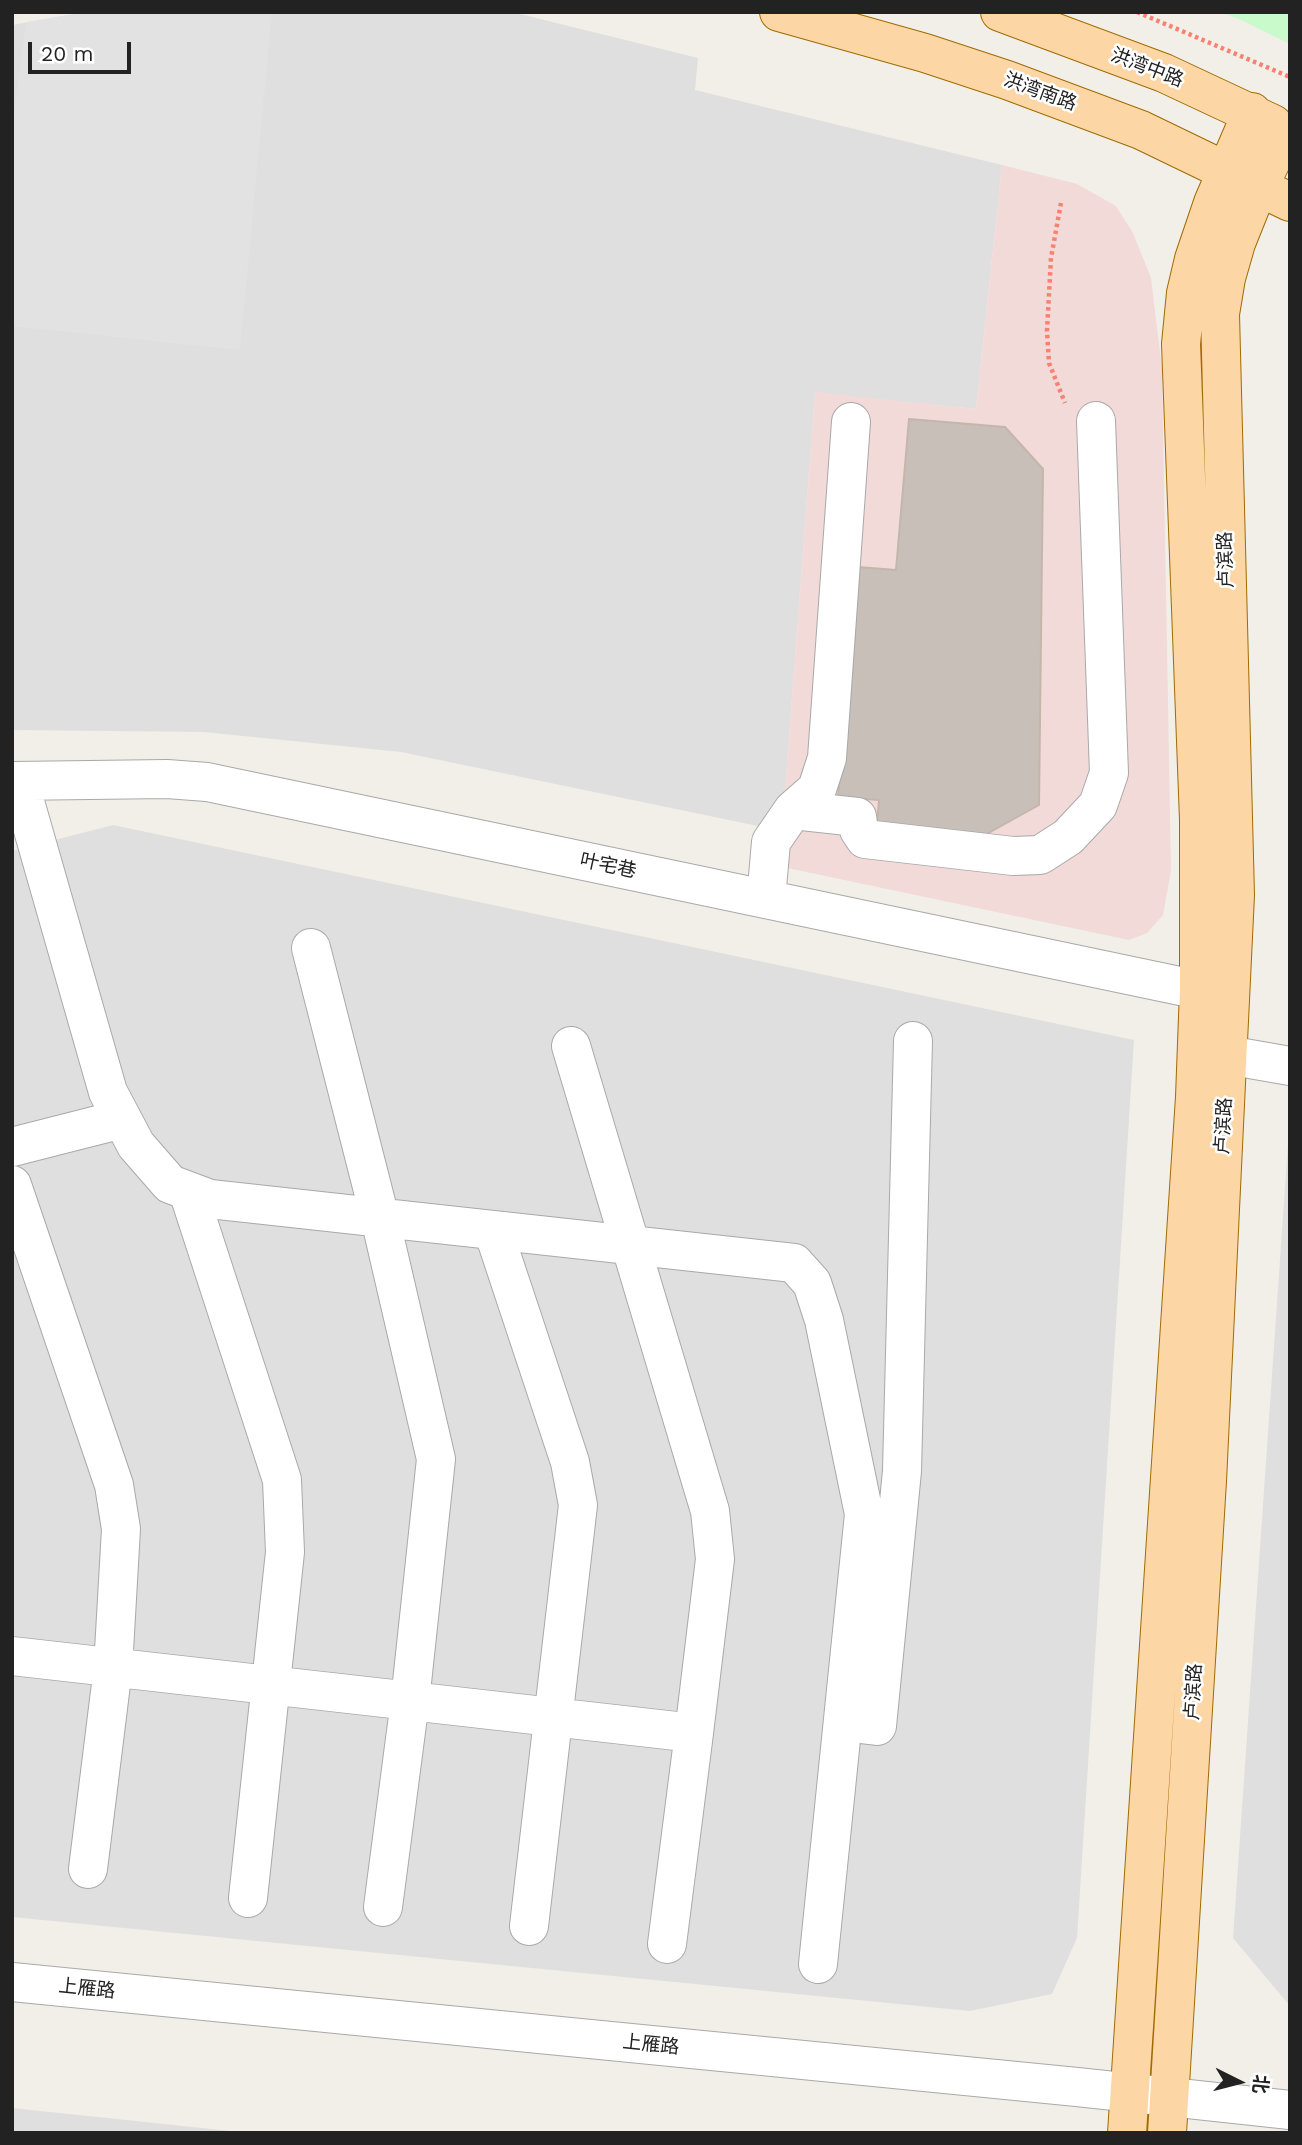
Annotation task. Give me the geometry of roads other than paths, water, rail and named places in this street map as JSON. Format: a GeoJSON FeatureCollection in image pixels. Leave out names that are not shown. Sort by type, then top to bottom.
{"type":"FeatureCollection","features":[{"type":"Feature","properties":{"kind":"main road","name":"洪湾南路"},"geometry":{"type":"LineString","coordinates":[[779,12],[925,53],[1007,80],[1140,130],[1258,187]]}},
{"type":"Feature","properties":{"kind":"main road","name":"洪湾中路"},"geometry":{"type":"LineString","coordinates":[[1000,12],[1164,73],[1288,132]]}},
{"type":"Feature","properties":{"kind":"main road"},"geometry":{"type":"LineString","coordinates":[[1126,2133],[1195,1097],[1199,990],[1199,820],[1181,344],[1191,270],[1213,203],[1258,187],[1251,113]]}},
{"type":"Feature","properties":{"kind":"main road","name":"卢滨路"},"geometry":{"type":"LineString","coordinates":[[1168,2115],[1207,1481],[1235,895],[1220,314],[1233,254],[1258,187],[1288,132]]}},
{"type":"Feature","properties":{"kind":"street"},"geometry":{"type":"LineString","coordinates":[[793,810],[857,817],[859,830],[865,839],[1013,856],[1040,855],[1069,837],[1098,805],[1109,773],[1096,421]]}},
{"type":"Feature","properties":{"kind":"street"},"geometry":{"type":"LineString","coordinates":[[766,900],[771,842],[793,810],[817,789],[827,758],[851,422]]}},
{"type":"Feature","properties":{"kind":"street","name":"叶宅巷"},"geometry":{"type":"LineString","coordinates":[[16,781],[155,779],[207,782],[1199,990]]}},
{"type":"Feature","properties":{"kind":"street"},"geometry":{"type":"LineString","coordinates":[[16,781],[108,1092],[136,1145],[170,1184],[209,1199],[794,1264],[812,1283],[881,1516]]}},
{"type":"Feature","properties":{"kind":"street"},"geometry":{"type":"LineString","coordinates":[[311,948],[380,1218],[436,1459],[410,1701],[383,1907]]}},
{"type":"Feature","properties":{"kind":"street"},"geometry":{"type":"LineString","coordinates":[[818,1964],[843,1722],[881,1516],[902,1471],[913,1041]]}},
{"type":"Feature","properties":{"kind":"street"},"geometry":{"type":"LineString","coordinates":[[571,1046],[710,1511],[715,1559],[667,1944]]}},
{"type":"Feature","properties":{"kind":"street"},"geometry":{"type":"LineString","coordinates":[[1227,1055],[1290,1066]]}},
{"type":"Feature","properties":{"kind":"street"},"geometry":{"type":"LineString","coordinates":[[12,1147],[122,1119]]}},
{"type":"Feature","properties":{"kind":"street"},"geometry":{"type":"LineString","coordinates":[[12,1185],[114,1485],[121,1529],[113,1668],[88,1869]]}},
{"type":"Feature","properties":{"kind":"street"},"geometry":{"type":"LineString","coordinates":[[188,1191],[282,1480],[285,1552],[248,1898]]}},
{"type":"Feature","properties":{"kind":"street"},"geometry":{"type":"LineString","coordinates":[[493,1230],[570,1462],[578,1505],[529,1926]]}},
{"type":"Feature","properties":{"kind":"street"},"geometry":{"type":"LineString","coordinates":[[12,1656],[694,1732]]}},
{"type":"Feature","properties":{"kind":"street","name":"上雁路"},"geometry":{"type":"LineString","coordinates":[[12,1982],[1129,2093],[1168,2115],[1290,2110]]}}]}
